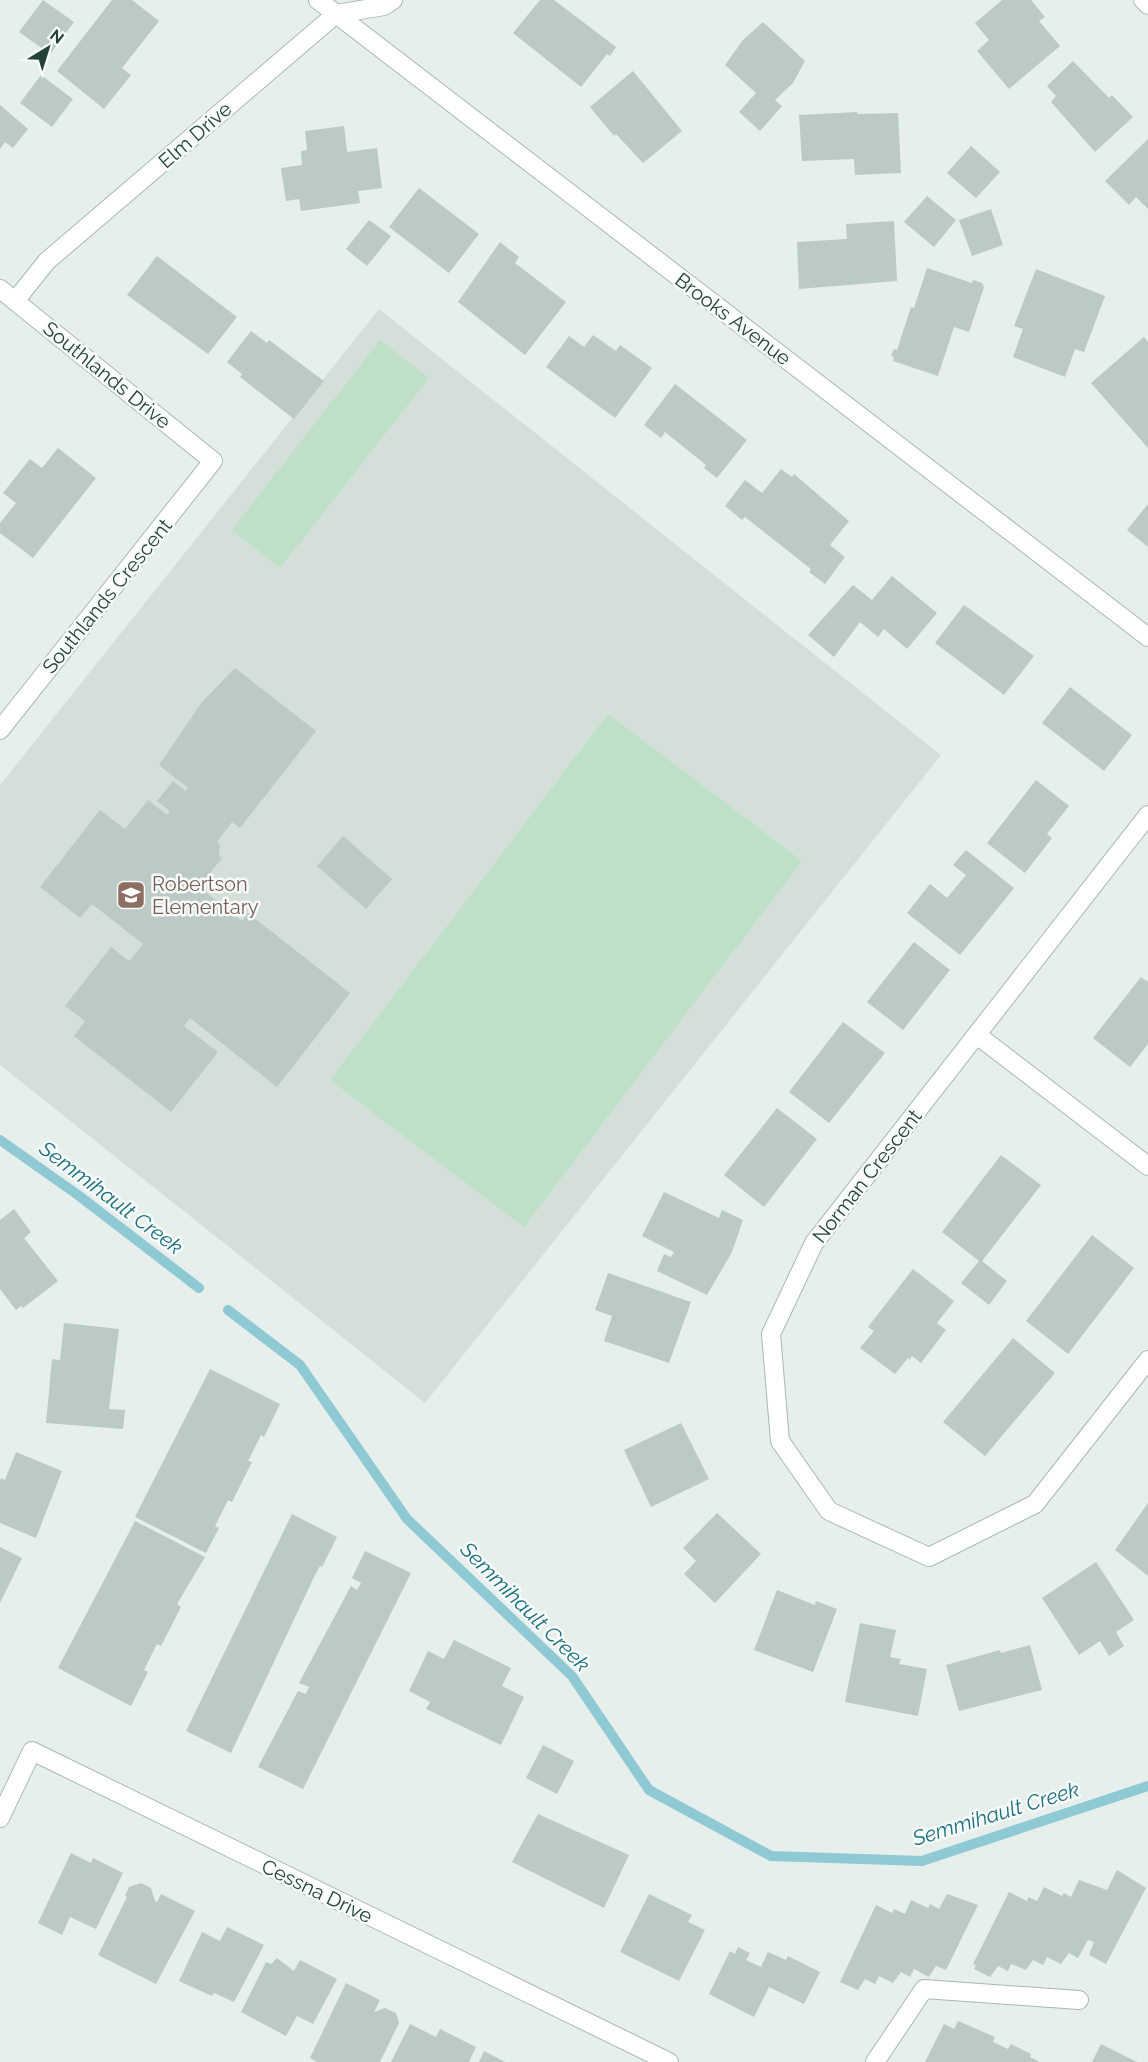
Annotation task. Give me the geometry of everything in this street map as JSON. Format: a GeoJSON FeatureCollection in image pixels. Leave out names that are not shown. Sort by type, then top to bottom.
{"type":"FeatureCollection","features":[{"type":"Feature","properties":{"kind":"street","name":"Brooks Avenue"},"geometry":{"type":"LineString","coordinates":[[318,0],[1148,637]]}},
{"type":"Feature","properties":{"kind":"street"},"geometry":{"type":"LineString","coordinates":[[336,14],[384,6],[393,0]]}},
{"type":"Feature","properties":{"kind":"street"},"geometry":{"type":"LineString","coordinates":[[1143,0],[1148,5]]}},
{"type":"Feature","properties":{"kind":"street","name":"Elm Drive"},"geometry":{"type":"LineString","coordinates":[[15,301],[47,261],[336,14]]}},
{"type":"Feature","properties":{"kind":"street","name":"Southlands Drive"},"geometry":{"type":"LineString","coordinates":[[0,289],[213,461]]}},
{"type":"Feature","properties":{"kind":"street","name":"Southlands Crescent"},"geometry":{"type":"LineString","coordinates":[[0,730],[213,461]]}},
{"type":"Feature","properties":{"kind":"street","name":"Norman Crescent"},"geometry":{"type":"LineString","coordinates":[[1148,815],[814,1243],[771,1334],[780,1440],[829,1511],[929,1557],[1035,1504],[1148,1360]]}},
{"type":"Feature","properties":{"kind":"street"},"geometry":{"type":"LineString","coordinates":[[977,1035],[1148,1166]]}},
{"type":"Feature","properties":{"kind":"street","name":"Cessna Drive"},"geometry":{"type":"LineString","coordinates":[[0,1818],[32,1752],[635,2055],[669,2062]]}},
{"type":"Feature","properties":{"kind":"street"},"geometry":{"type":"LineString","coordinates":[[875,2062],[924,1989],[1079,2001]]}},
{"type":"Feature","properties":{"kind":"shaded area"},"geometry":{"type":"Polygon","coordinates":[[[379,309],[941,755],[425,1403],[0,1065],[0,785],[379,309]]]}},
{"type":"Feature","properties":{"kind":"green space"},"geometry":{"type":"Polygon","coordinates":[[[380,340],[429,378],[280,568],[232,530],[380,340]]]}},
{"type":"Feature","properties":{"kind":"green space"},"geometry":{"type":"Polygon","coordinates":[[[608,714],[802,861],[524,1227],[330,1080],[608,714]]]}},
{"type":"Feature","properties":{"kind":"building"},"geometry":{"type":"Polygon","coordinates":[[[43,0],[74,22],[50,54],[19,32],[43,0]]]}},
{"type":"Feature","properties":{"kind":"building"},"geometry":{"type":"Polygon","coordinates":[[[112,0],[132,0],[159,21],[122,68],[131,75],[104,109],[57,71],[112,0]]]}},
{"type":"Feature","properties":{"kind":"building"},"geometry":{"type":"Polygon","coordinates":[[[540,0],[554,0],[616,47],[610,56],[607,54],[581,87],[513,33],[540,0]]]}},
{"type":"Feature","properties":{"kind":"building"},"geometry":{"type":"Polygon","coordinates":[[[1002,0],[1031,0],[1045,17],[1039,21],[1060,46],[1009,89],[977,51],[989,40],[975,23],[1002,0]]]}},
{"type":"Feature","properties":{"kind":"building"},"geometry":{"type":"Polygon","coordinates":[[[763,22],[805,61],[793,83],[775,100],[782,106],[760,131],[739,112],[756,93],[725,65],[743,40],[763,22]]]}},
{"type":"Feature","properties":{"kind":"building"},"geometry":{"type":"Polygon","coordinates":[[[1073,61],[1109,98],[1112,95],[1133,117],[1095,152],[1051,102],[1056,96],[1047,86],[1073,61]]]}},
{"type":"Feature","properties":{"kind":"building"},"geometry":{"type":"Polygon","coordinates":[[[633,71],[682,131],[643,163],[616,134],[614,136],[590,107],[633,71]]]}},
{"type":"Feature","properties":{"kind":"building"},"geometry":{"type":"Polygon","coordinates":[[[41,75],[73,99],[52,127],[20,103],[41,75]]]}},
{"type":"Feature","properties":{"kind":"building"},"geometry":{"type":"Polygon","coordinates":[[[0,105],[28,129],[13,148],[5,142],[0,149],[0,105]]]}},
{"type":"Feature","properties":{"kind":"building"},"geometry":{"type":"Polygon","coordinates":[[[857,112],[858,114],[898,113],[901,173],[855,175],[854,159],[802,161],[799,115],[857,112]]]}},
{"type":"Feature","properties":{"kind":"building"},"geometry":{"type":"Polygon","coordinates":[[[344,126],[347,152],[377,148],[382,188],[358,191],[360,203],[301,211],[299,199],[286,201],[281,168],[302,165],[301,151],[307,150],[305,131],[344,126]]]}},
{"type":"Feature","properties":{"kind":"building"},"geometry":{"type":"Polygon","coordinates":[[[1148,139],[1148,209],[1136,197],[1129,205],[1105,181],[1148,139]]]}},
{"type":"Feature","properties":{"kind":"building"},"geometry":{"type":"Polygon","coordinates":[[[971,146],[1000,172],[976,198],[947,173],[971,146]]]}},
{"type":"Feature","properties":{"kind":"building"},"geometry":{"type":"Polygon","coordinates":[[[419,188],[479,234],[449,273],[389,227],[419,188]]]}},
{"type":"Feature","properties":{"kind":"building"},"geometry":{"type":"Polygon","coordinates":[[[927,196],[956,220],[934,247],[904,222],[927,196]]]}},
{"type":"Feature","properties":{"kind":"building"},"geometry":{"type":"Polygon","coordinates":[[[991,209],[1003,245],[972,256],[959,220],[991,209]]]}},
{"type":"Feature","properties":{"kind":"building"},"geometry":{"type":"Polygon","coordinates":[[[369,220],[391,236],[367,266],[346,249],[369,220]]]}},
{"type":"Feature","properties":{"kind":"building"},"geometry":{"type":"Polygon","coordinates":[[[894,221],[897,281],[799,289],[797,242],[847,239],[846,224],[894,221]]]}},
{"type":"Feature","properties":{"kind":"building"},"geometry":{"type":"Polygon","coordinates":[[[500,242],[519,257],[515,263],[566,302],[525,355],[458,302],[500,242]]]}},
{"type":"Feature","properties":{"kind":"building"},"geometry":{"type":"Polygon","coordinates":[[[157,256],[237,317],[208,354],[127,295],[157,256]]]}},
{"type":"Feature","properties":{"kind":"building"},"geometry":{"type":"Polygon","coordinates":[[[927,268],[972,283],[973,280],[982,283],[984,287],[969,332],[954,327],[938,376],[893,361],[894,357],[891,356],[894,349],[897,350],[927,268]]]}},
{"type":"Feature","properties":{"kind":"building"},"geometry":{"type":"Polygon","coordinates":[[[1036,269],[1105,296],[1084,352],[1075,349],[1065,377],[1013,357],[1023,329],[1014,326],[1036,269]]]}},
{"type":"Feature","properties":{"kind":"building"},"geometry":{"type":"Polygon","coordinates":[[[251,331],[267,343],[269,340],[324,381],[294,419],[240,377],[242,374],[227,362],[251,331]]]}},
{"type":"Feature","properties":{"kind":"building"},"geometry":{"type":"Polygon","coordinates":[[[593,335],[616,351],[620,345],[652,368],[615,418],[546,367],[569,336],[584,347],[593,335]]]}},
{"type":"Feature","properties":{"kind":"building"},"geometry":{"type":"Polygon","coordinates":[[[1144,337],[1148,342],[1148,448],[1091,383],[1144,337]]]}},
{"type":"Feature","properties":{"kind":"building"},"geometry":{"type":"Polygon","coordinates":[[[675,384],[747,440],[717,478],[704,468],[706,465],[665,432],[661,438],[644,425],[675,384]]]}},
{"type":"Feature","properties":{"kind":"building"},"geometry":{"type":"Polygon","coordinates":[[[58,448],[96,478],[33,558],[0,533],[0,523],[16,503],[3,493],[30,459],[42,468],[58,448]]]}},
{"type":"Feature","properties":{"kind":"building"},"geometry":{"type":"Polygon","coordinates":[[[781,469],[792,477],[794,474],[849,521],[830,545],[845,557],[825,584],[809,572],[811,569],[745,517],[742,520],[725,506],[745,480],[762,493],[781,469]]]}},
{"type":"Feature","properties":{"kind":"building"},"geometry":{"type":"Polygon","coordinates":[[[1148,504],[1148,547],[1127,530],[1148,504]]]}},
{"type":"Feature","properties":{"kind":"building"},"geometry":{"type":"Polygon","coordinates":[[[892,576],[937,613],[907,649],[884,629],[878,637],[860,622],[834,657],[808,635],[853,585],[872,600],[892,576]]]}},
{"type":"Feature","properties":{"kind":"building"},"geometry":{"type":"Polygon","coordinates":[[[964,605],[1034,656],[1004,695],[935,643],[964,605]]]}},
{"type":"Feature","properties":{"kind":"building","name":"Robertson Elementary"},"geometry":{"type":"Polygon","coordinates":[[[235,668],[316,731],[240,828],[232,822],[217,842],[220,844],[219,856],[222,858],[199,887],[242,921],[248,913],[350,993],[277,1087],[190,1018],[184,1026],[218,1052],[171,1112],[74,1036],[85,1021],[65,1006],[111,947],[129,961],[143,944],[92,904],[80,918],[40,887],[100,810],[125,829],[148,800],[167,815],[170,811],[157,801],[173,781],[186,791],[188,788],[159,765],[202,702],[235,668]]]}},
{"type":"Feature","properties":{"kind":"building"},"geometry":{"type":"Polygon","coordinates":[[[1070,687],[1132,735],[1104,771],[1042,723],[1070,687]]]}},
{"type":"Feature","properties":{"kind":"building"},"geometry":{"type":"Polygon","coordinates":[[[1036,780],[1069,806],[1047,834],[1052,838],[1025,873],[987,843],[1036,780]]]}},
{"type":"Feature","properties":{"kind":"building"},"geometry":{"type":"Polygon","coordinates":[[[343,836],[392,879],[366,909],[317,866],[343,836]]]}},
{"type":"Feature","properties":{"kind":"building"},"geometry":{"type":"Polygon","coordinates":[[[966,850],[1014,888],[960,955],[907,913],[930,884],[947,898],[966,875],[953,865],[966,850]]]}},
{"type":"Feature","properties":{"kind":"building"},"geometry":{"type":"Polygon","coordinates":[[[914,942],[950,970],[903,1030],[867,1002],[914,942]]]}},
{"type":"Feature","properties":{"kind":"building"},"geometry":{"type":"Polygon","coordinates":[[[1141,977],[1148,982],[1148,1044],[1130,1067],[1093,1038],[1141,977]]]}},
{"type":"Feature","properties":{"kind":"building"},"geometry":{"type":"Polygon","coordinates":[[[843,1022],[885,1053],[829,1123],[789,1092],[843,1022]]]}},
{"type":"Feature","properties":{"kind":"building"},"geometry":{"type":"Polygon","coordinates":[[[777,1108],[817,1139],[764,1207],[724,1175],[777,1108]]]}},
{"type":"Feature","properties":{"kind":"building"},"geometry":{"type":"Polygon","coordinates":[[[1001,1155],[1041,1185],[982,1261],[1007,1281],[989,1305],[961,1283],[979,1261],[942,1232],[1001,1155]]]}},
{"type":"Feature","properties":{"kind":"building"},"geometry":{"type":"Polygon","coordinates":[[[664,1192],[719,1218],[722,1210],[743,1220],[732,1252],[707,1295],[657,1271],[664,1254],[671,1257],[674,1252],[642,1236],[664,1192]]]}},
{"type":"Feature","properties":{"kind":"building"},"geometry":{"type":"Polygon","coordinates":[[[14,1209],[31,1232],[24,1238],[58,1281],[23,1308],[21,1306],[16,1310],[0,1289],[0,1220],[14,1209]]]}},
{"type":"Feature","properties":{"kind":"building"},"geometry":{"type":"Polygon","coordinates":[[[1092,1235],[1134,1268],[1068,1354],[1026,1321],[1092,1235]]]}},
{"type":"Feature","properties":{"kind":"building"},"geometry":{"type":"Polygon","coordinates":[[[913,1269],[954,1301],[937,1323],[946,1330],[921,1363],[912,1356],[895,1374],[860,1348],[874,1331],[868,1327],[913,1269]]]}},
{"type":"Feature","properties":{"kind":"building"},"geometry":{"type":"Polygon","coordinates":[[[608,1273],[691,1302],[669,1363],[604,1341],[612,1316],[595,1310],[608,1273]]]}},
{"type":"Feature","properties":{"kind":"building"},"geometry":{"type":"Polygon","coordinates":[[[64,1323],[119,1329],[109,1409],[125,1410],[123,1429],[46,1423],[52,1359],[60,1360],[64,1323]]]}},
{"type":"Feature","properties":{"kind":"building"},"geometry":{"type":"Polygon","coordinates":[[[1013,1338],[1055,1373],[985,1456],[943,1422],[1013,1338]]]}},
{"type":"Feature","properties":{"kind":"building"},"geometry":{"type":"Polygon","coordinates":[[[210,1369],[280,1404],[264,1437],[261,1435],[248,1461],[252,1462],[232,1502],[228,1500],[215,1526],[219,1528],[206,1553],[135,1517],[210,1369]]]}},
{"type":"Feature","properties":{"kind":"building"},"geometry":{"type":"Polygon","coordinates":[[[681,1423],[709,1479],[651,1507],[624,1450],[681,1423]]]}},
{"type":"Feature","properties":{"kind":"building"},"geometry":{"type":"Polygon","coordinates":[[[16,1452],[62,1471],[36,1538],[0,1523],[0,1481],[1,1478],[5,1480],[16,1452]]]}},
{"type":"Feature","properties":{"kind":"building"},"geometry":{"type":"Polygon","coordinates":[[[1148,1503],[1148,1576],[1115,1550],[1148,1503]]]}},
{"type":"Feature","properties":{"kind":"building"},"geometry":{"type":"Polygon","coordinates":[[[717,1513],[761,1554],[715,1603],[684,1574],[696,1561],[683,1548],[717,1513]]]}},
{"type":"Feature","properties":{"kind":"building"},"geometry":{"type":"Polygon","coordinates":[[[292,1514],[337,1537],[322,1567],[320,1566],[315,1575],[231,1753],[186,1731],[292,1514]]]}},
{"type":"Feature","properties":{"kind":"building"},"geometry":{"type":"Polygon","coordinates":[[[135,1521],[205,1557],[177,1604],[181,1607],[161,1646],[157,1644],[144,1670],[148,1672],[131,1706],[58,1668],[135,1521]]]}},
{"type":"Feature","properties":{"kind":"building"},"geometry":{"type":"Polygon","coordinates":[[[0,1547],[22,1558],[0,1603],[0,1547]]]}},
{"type":"Feature","properties":{"kind":"building"},"geometry":{"type":"Polygon","coordinates":[[[365,1551],[411,1573],[303,1789],[258,1767],[298,1691],[306,1694],[309,1687],[299,1683],[351,1586],[357,1590],[361,1583],[352,1578],[365,1551]]]}},
{"type":"Feature","properties":{"kind":"building"},"geometry":{"type":"Polygon","coordinates":[[[1096,1562],[1134,1620],[1116,1632],[1124,1646],[1109,1656],[1100,1641],[1079,1655],[1042,1598],[1096,1562]]]}},
{"type":"Feature","properties":{"kind":"building"},"geometry":{"type":"Polygon","coordinates":[[[777,1590],[815,1605],[816,1601],[837,1609],[813,1672],[754,1650],[777,1590]]]}},
{"type":"Feature","properties":{"kind":"building"},"geometry":{"type":"Polygon","coordinates":[[[860,1623],[896,1630],[890,1657],[901,1659],[899,1664],[927,1669],[918,1716],[845,1702],[860,1623]]]}},
{"type":"Feature","properties":{"kind":"building"},"geometry":{"type":"Polygon","coordinates":[[[454,1640],[511,1668],[502,1686],[524,1697],[501,1745],[426,1709],[430,1702],[409,1691],[428,1651],[444,1659],[454,1640]]]}},
{"type":"Feature","properties":{"kind":"building"},"geometry":{"type":"Polygon","coordinates":[[[1030,1645],[1042,1690],[959,1711],[946,1665],[1000,1650],[1001,1653],[1030,1645]]]}},
{"type":"Feature","properties":{"kind":"building"},"geometry":{"type":"Polygon","coordinates":[[[543,1745],[574,1761],[557,1794],[526,1778],[543,1745]]]}},
{"type":"Feature","properties":{"kind":"building"},"geometry":{"type":"Polygon","coordinates":[[[538,1814],[629,1855],[604,1908],[512,1862],[538,1814]]]}},
{"type":"Feature","properties":{"kind":"building"},"geometry":{"type":"Polygon","coordinates":[[[71,1853],[91,1863],[93,1858],[123,1873],[96,1929],[70,1917],[62,1935],[38,1923],[71,1853]]]}},
{"type":"Feature","properties":{"kind":"building"},"geometry":{"type":"Polygon","coordinates":[[[1117,1870],[1146,1888],[1106,1964],[1089,1955],[1094,1942],[1088,1940],[1078,1958],[1069,1953],[1061,1964],[1047,1957],[1043,1965],[1033,1960],[1026,1970],[1011,1964],[1008,1971],[998,1966],[990,1977],[974,1969],[976,1965],[973,1964],[1009,1892],[1027,1901],[1028,1897],[1037,1901],[1044,1887],[1062,1896],[1064,1893],[1071,1897],[1079,1880],[1107,1890],[1117,1870]]]}},
{"type":"Feature","properties":{"kind":"building"},"geometry":{"type":"Polygon","coordinates":[[[141,1883],[151,1888],[155,1901],[157,1902],[161,1894],[195,1911],[156,1984],[98,1955],[127,1897],[125,1896],[129,1887],[141,1883]]]}},
{"type":"Feature","properties":{"kind":"building"},"geometry":{"type":"Polygon","coordinates":[[[649,1894],[692,1915],[688,1922],[705,1930],[679,1981],[620,1952],[649,1894]]]}},
{"type":"Feature","properties":{"kind":"building"},"geometry":{"type":"Polygon","coordinates":[[[947,1894],[978,1905],[946,1970],[936,1966],[929,1977],[914,1969],[910,1977],[901,1972],[893,1983],[879,1976],[875,1984],[865,1979],[858,1990],[840,1982],[876,1905],[892,1913],[894,1909],[905,1914],[911,1900],[928,1908],[930,1904],[939,1909],[947,1894]]]}},
{"type":"Feature","properties":{"kind":"building"},"geometry":{"type":"Polygon","coordinates":[[[227,1927],[264,1945],[234,2002],[214,1993],[212,1996],[179,1981],[202,1932],[220,1941],[227,1927]]]}},
{"type":"Feature","properties":{"kind":"building"},"geometry":{"type":"Polygon","coordinates":[[[738,1947],[750,1953],[746,1960],[761,1967],[768,1952],[786,1960],[788,1956],[820,1972],[804,2004],[769,1987],[754,2017],[709,1994],[730,1951],[735,1954],[738,1947]]]}},
{"type":"Feature","properties":{"kind":"building"},"geometry":{"type":"Polygon","coordinates":[[[277,1958],[294,1971],[300,1960],[337,1979],[313,2024],[297,2016],[286,2036],[241,2012],[266,1962],[271,1964],[277,1958]]]}},
{"type":"Feature","properties":{"kind":"building"},"geometry":{"type":"Polygon","coordinates":[[[346,1983],[380,2000],[374,2012],[385,2008],[396,2013],[399,2023],[380,2062],[317,2062],[310,2058],[346,1983]]]}},
{"type":"Feature","properties":{"kind":"building"},"geometry":{"type":"Polygon","coordinates":[[[958,2021],[995,2037],[993,2042],[1008,2049],[1011,2044],[1031,2054],[1030,2057],[1040,2062],[925,2062],[944,2024],[954,2029],[958,2021]]]}},
{"type":"Feature","properties":{"kind":"building"},"geometry":{"type":"Polygon","coordinates":[[[410,2024],[436,2037],[440,2029],[476,2047],[469,2062],[391,2062],[410,2024]]]}},
{"type":"Feature","properties":{"kind":"building"},"geometry":{"type":"Polygon","coordinates":[[[1101,2044],[1137,2062],[1092,2062],[1101,2044]]]}},
{"type":"Feature","properties":{"kind":"building"},"geometry":{"type":"Polygon","coordinates":[[[484,2051],[505,2062],[479,2062],[484,2051]]]}},
{"type":"Feature","properties":{"kind":"waterway","name":"Semmihault Creek"},"geometry":{"type":"LineString","coordinates":[[0,1140],[78,1195],[199,1288]]}},
{"type":"Feature","properties":{"kind":"waterway","name":"Semmihault Creek"},"geometry":{"type":"LineString","coordinates":[[228,1310],[300,1365],[407,1519],[572,1676],[649,1790],[771,1856],[922,1861],[1148,1786]]}},
{"type":"Feature","properties":{"kind":"place","name":"Robertson Elementary"},"geometry":{"type":"Point","coordinates":[131,895]}}]}
